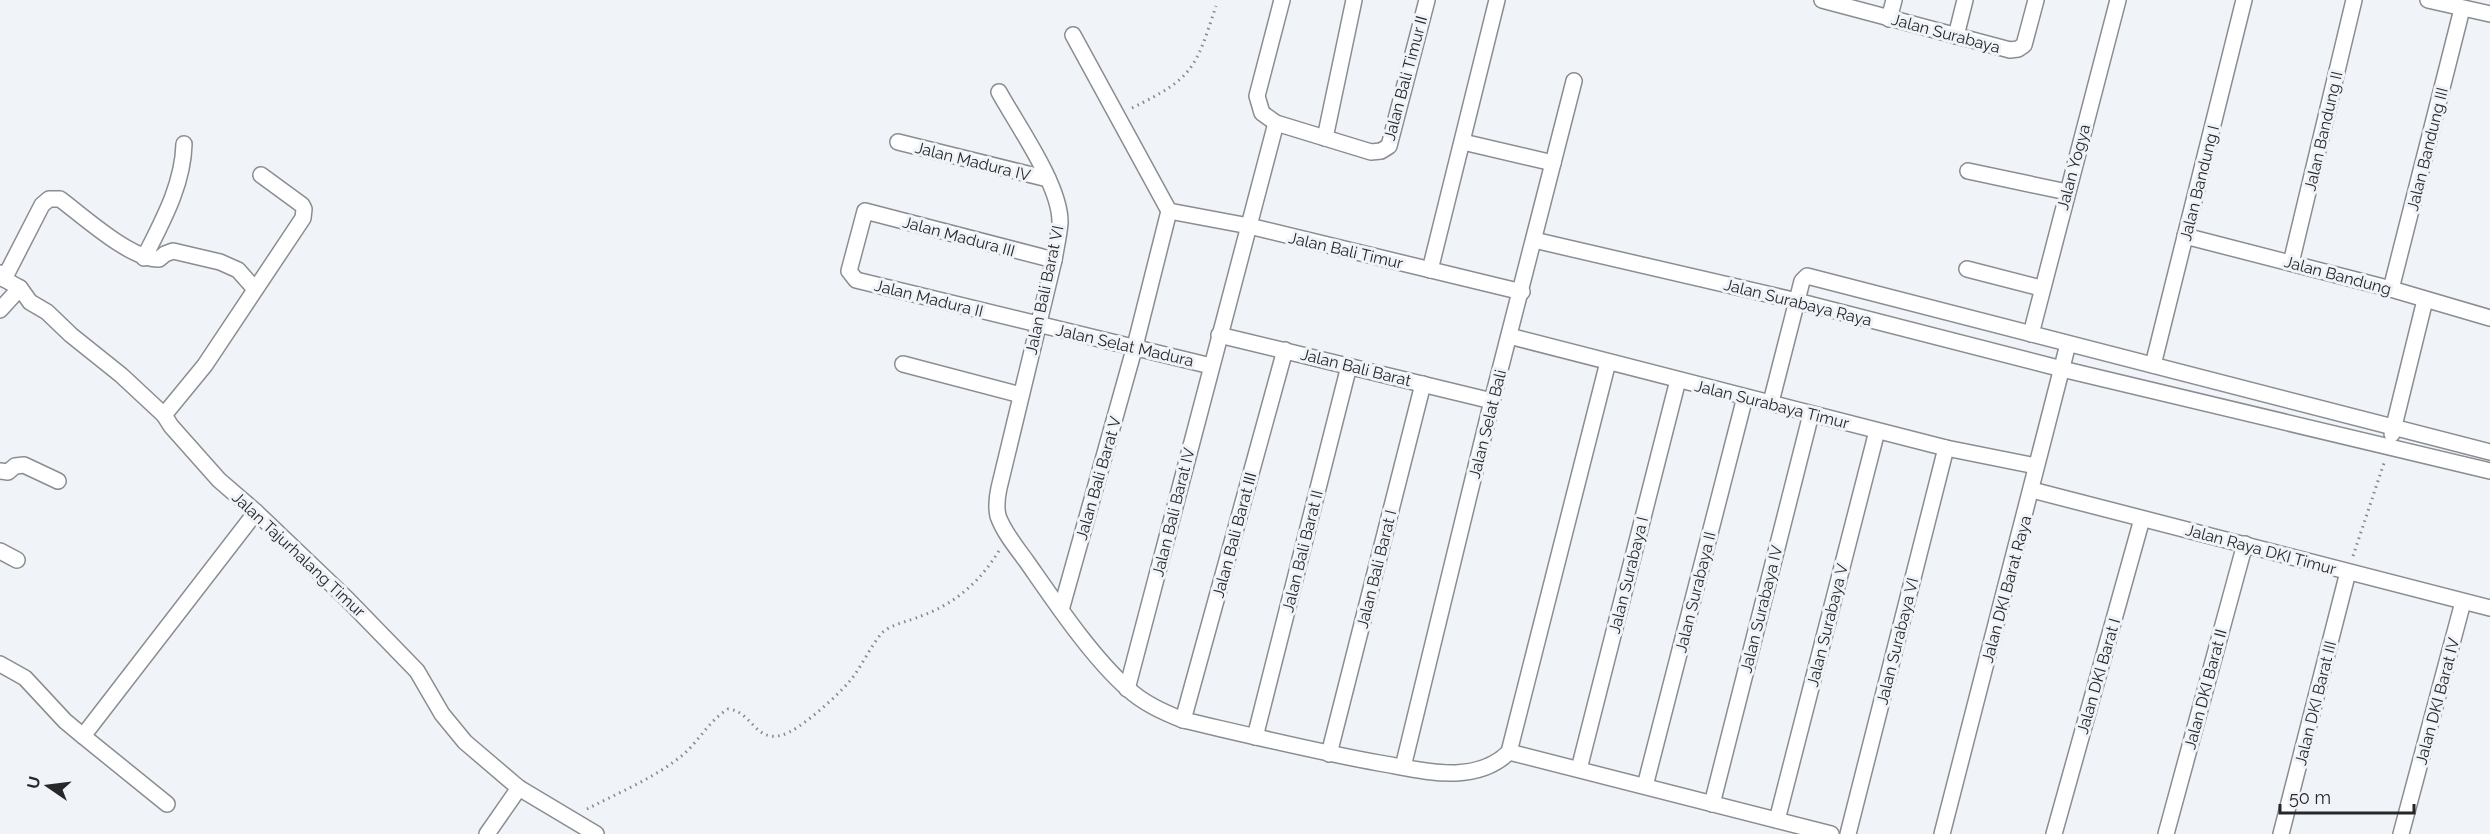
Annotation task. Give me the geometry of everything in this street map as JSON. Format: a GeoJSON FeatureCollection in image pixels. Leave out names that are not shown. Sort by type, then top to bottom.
{"type":"FeatureCollection","features":[{"type":"Feature","properties":{"kind":"street"},"geometry":{"type":"LineString","coordinates":[[1275,123],[1262,113],[1257,96],[1282,0]]}},
{"type":"Feature","properties":{"kind":"street"},"geometry":{"type":"LineString","coordinates":[[1325,138],[1354,0]]}},
{"type":"Feature","properties":{"kind":"street","name":"Jalan Bali Timur II"},"geometry":{"type":"LineString","coordinates":[[1275,123],[1371,152],[1381,151],[1389,146],[1427,0]]}},
{"type":"Feature","properties":{"kind":"street"},"geometry":{"type":"LineString","coordinates":[[1430,270],[1497,0]]}},
{"type":"Feature","properties":{"kind":"street","name":"Jalan Surabaya"},"geometry":{"type":"LineString","coordinates":[[1823,0],[2010,50],[2024,45],[2036,0]]}},
{"type":"Feature","properties":{"kind":"street"},"geometry":{"type":"LineString","coordinates":[[1889,19],[1894,0]]}},
{"type":"Feature","properties":{"kind":"street"},"geometry":{"type":"LineString","coordinates":[[1956,36],[1965,0]]}},
{"type":"Feature","properties":{"kind":"street","name":"Jalan Yogya"},"geometry":{"type":"LineString","coordinates":[[2031,334],[2041,288],[2118,0]]}},
{"type":"Feature","properties":{"kind":"street","name":"Jalan Bandung I"},"geometry":{"type":"LineString","coordinates":[[2153,365],[2244,0]]}},
{"type":"Feature","properties":{"kind":"street","name":"Jalan Bandung II"},"geometry":{"type":"LineString","coordinates":[[2291,263],[2354,0]]}},
{"type":"Feature","properties":{"kind":"street"},"geometry":{"type":"LineString","coordinates":[[2428,0],[2490,14]]}},
{"type":"Feature","properties":{"kind":"street","name":"Jalan Bandung III"},"geometry":{"type":"LineString","coordinates":[[2391,289],[2462,9]]}},
{"type":"Feature","properties":{"kind":"street"},"geometry":{"type":"LineString","coordinates":[[1073,35],[1169,211]]}},
{"type":"Feature","properties":{"kind":"street","name":"Jalan Selat Bali"},"geometry":{"type":"LineString","coordinates":[[1403,767],[1492,401],[1575,81]]}},
{"type":"Feature","properties":{"kind":"street","name":"Jalan Bali Barat VI"},"geometry":{"type":"LineString","coordinates":[[999,92],[1048,179],[1055,195],[1060,224],[1054,260],[996,502],[998,515],[1008,535],[1061,610],[1128,689],[1162,712],[1183,720],[1329,754],[1403,767],[1456,773],[1493,765],[1509,752]]}},
{"type":"Feature","properties":{"kind":"street","name":"Jalan Bali Barat IV"},"geometry":{"type":"LineString","coordinates":[[1128,689],[1275,123]]}},
{"type":"Feature","properties":{"kind":"street","name":"Jalan Madura IV"},"geometry":{"type":"LineString","coordinates":[[898,142],[1048,179]]}},
{"type":"Feature","properties":{"kind":"street"},"geometry":{"type":"LineString","coordinates":[[1463,142],[1553,163]]}},
{"type":"Feature","properties":{"kind":"street"},"geometry":{"type":"LineString","coordinates":[[144,258],[168,210],[178,182],[184,160],[184,144]]}},
{"type":"Feature","properties":{"kind":"street"},"geometry":{"type":"LineString","coordinates":[[1968,171],[2067,192]]}},
{"type":"Feature","properties":{"kind":"street"},"geometry":{"type":"LineString","coordinates":[[164,415],[205,365],[254,288],[303,218],[302,205],[261,176]]}},
{"type":"Feature","properties":{"kind":"street"},"geometry":{"type":"LineString","coordinates":[[2,276],[42,205],[49,199],[60,198],[129,250],[144,258],[159,260],[165,254],[173,251],[220,262],[238,270],[254,288]]}},
{"type":"Feature","properties":{"kind":"street","name":"Jalan Madura III"},"geometry":{"type":"LineString","coordinates":[[865,211],[1054,260]]}},
{"type":"Feature","properties":{"kind":"street","name":"Jalan Madura II"},"geometry":{"type":"LineString","coordinates":[[865,211],[849,271],[856,280],[1039,325]]}},
{"type":"Feature","properties":{"kind":"street","name":"Jalan Bali Timur"},"geometry":{"type":"LineString","coordinates":[[1169,211],[1249,226],[1522,292]]}},
{"type":"Feature","properties":{"kind":"street","name":"Jalan Bali Barat V"},"geometry":{"type":"LineString","coordinates":[[1061,610],[1135,346],[1169,211]]}},
{"type":"Feature","properties":{"kind":"street","name":"Jalan Bandung"},"geometry":{"type":"LineString","coordinates":[[2185,236],[2391,289],[2490,318]]}},
{"type":"Feature","properties":{"kind":"street","name":"Jalan Surabaya Raya"},"geometry":{"type":"LineString","coordinates":[[1534,240],[1797,301],[2062,369],[2490,471]]}},
{"type":"Feature","properties":{"kind":"street"},"geometry":{"type":"LineString","coordinates":[[1967,269],[2041,288]]}},
{"type":"Feature","properties":{"kind":"street","name":"Jalan Tajurhalang Timur"},"geometry":{"type":"LineString","coordinates":[[2,276],[20,288],[30,302],[47,312],[164,415],[219,480],[256,512],[397,649],[417,671],[442,714],[465,742],[519,788],[596,834]]}},
{"type":"Feature","properties":{"kind":"street"},"geometry":{"type":"LineString","coordinates":[[1771,402],[1802,281],[1807,276],[2490,452]]}},
{"type":"Feature","properties":{"kind":"street"},"geometry":{"type":"LineString","coordinates":[[0,310],[20,288]]}},
{"type":"Feature","properties":{"kind":"street"},"geometry":{"type":"LineString","coordinates":[[2389,446],[2425,300]]}},
{"type":"Feature","properties":{"kind":"street","name":"Jalan Selat Madura"},"geometry":{"type":"LineString","coordinates":[[1039,325],[1135,346],[1211,366]]}},
{"type":"Feature","properties":{"kind":"street","name":"Jalan Bali Barat"},"geometry":{"type":"LineString","coordinates":[[1219,335],[1492,401]]}},
{"type":"Feature","properties":{"kind":"street","name":"Jalan Surabaya Timur"},"geometry":{"type":"LineString","coordinates":[[1509,336],[1877,431],[2036,466]]}},
{"type":"Feature","properties":{"kind":"street","name":"Jalan DKI Barat Raya"},"geometry":{"type":"LineString","coordinates":[[1942,834],[2068,344]]}},
{"type":"Feature","properties":{"kind":"street","name":"Jalan Bali Barat III"},"geometry":{"type":"LineString","coordinates":[[1183,720],[1285,350]]}},
{"type":"Feature","properties":{"kind":"street"},"geometry":{"type":"LineString","coordinates":[[1608,362],[1509,752],[1832,834]]}},
{"type":"Feature","properties":{"kind":"street"},"geometry":{"type":"LineString","coordinates":[[903,364],[1021,395]]}},
{"type":"Feature","properties":{"kind":"street","name":"Jalan Bali Barat II"},"geometry":{"type":"LineString","coordinates":[[1255,736],[1349,366]]}},
{"type":"Feature","properties":{"kind":"street","name":"Jalan Surabaya I"},"geometry":{"type":"LineString","coordinates":[[1579,770],[1678,380]]}},
{"type":"Feature","properties":{"kind":"street","name":"Jalan Bali Barat I"},"geometry":{"type":"LineString","coordinates":[[1329,754],[1424,384]]}},
{"type":"Feature","properties":{"kind":"street","name":"Jalan Surabaya II"},"geometry":{"type":"LineString","coordinates":[[1645,786],[1744,397]]}},
{"type":"Feature","properties":{"kind":"street","name":"Jalan Surabaya IV"},"geometry":{"type":"LineString","coordinates":[[1712,804],[1811,414]]}},
{"type":"Feature","properties":{"kind":"street","name":"Jalan Surabaya V"},"geometry":{"type":"LineString","coordinates":[[1777,820],[1877,431]]}},
{"type":"Feature","properties":{"kind":"street","name":"Jalan Surabaya VI"},"geometry":{"type":"LineString","coordinates":[[1848,834],[1946,448]]}},
{"type":"Feature","properties":{"kind":"street"},"geometry":{"type":"LineString","coordinates":[[0,471],[8,472],[15,466],[24,465],[58,482]]}},
{"type":"Feature","properties":{"kind":"street","name":"Jalan Raya DKI Timur"},"geometry":{"type":"LineString","coordinates":[[2032,490],[2490,608]]}},
{"type":"Feature","properties":{"kind":"street"},"geometry":{"type":"LineString","coordinates":[[82,736],[256,512]]}},
{"type":"Feature","properties":{"kind":"street","name":"Jalan DKI Barat I"},"geometry":{"type":"LineString","coordinates":[[2054,834],[2142,519]]}},
{"type":"Feature","properties":{"kind":"street","name":"Jalan DKI Barat II"},"geometry":{"type":"LineString","coordinates":[[2166,834],[2245,544]]}},
{"type":"Feature","properties":{"kind":"street"},"geometry":{"type":"LineString","coordinates":[[0,551],[17,560]]}},
{"type":"Feature","properties":{"kind":"street","name":"Jalan DKI Barat III"},"geometry":{"type":"LineString","coordinates":[[2281,834],[2348,572]]}},
{"type":"Feature","properties":{"kind":"street","name":"Jalan DKI Barat IV"},"geometry":{"type":"LineString","coordinates":[[2401,834],[2463,602]]}},
{"type":"Feature","properties":{"kind":"street"},"geometry":{"type":"LineString","coordinates":[[0,664],[25,678],[65,721],[167,804]]}},
{"type":"Feature","properties":{"kind":"street"},"geometry":{"type":"LineString","coordinates":[[487,834],[519,788]]}},
{"type":"Feature","properties":{"kind":"path"},"geometry":{"type":"LineString","coordinates":[[1117,115],[1168,90],[1183,78],[1195,63],[1203,47],[1216,6]]}},
{"type":"Feature","properties":{"kind":"path"},"geometry":{"type":"LineString","coordinates":[[2348,572],[2389,446]]}},
{"type":"Feature","properties":{"kind":"path"},"geometry":{"type":"LineString","coordinates":[[569,819],[669,764],[685,752],[728,709],[745,716],[758,732],[772,738],[796,729],[849,683],[884,631],[956,600],[993,561],[1008,535]]}}]}
